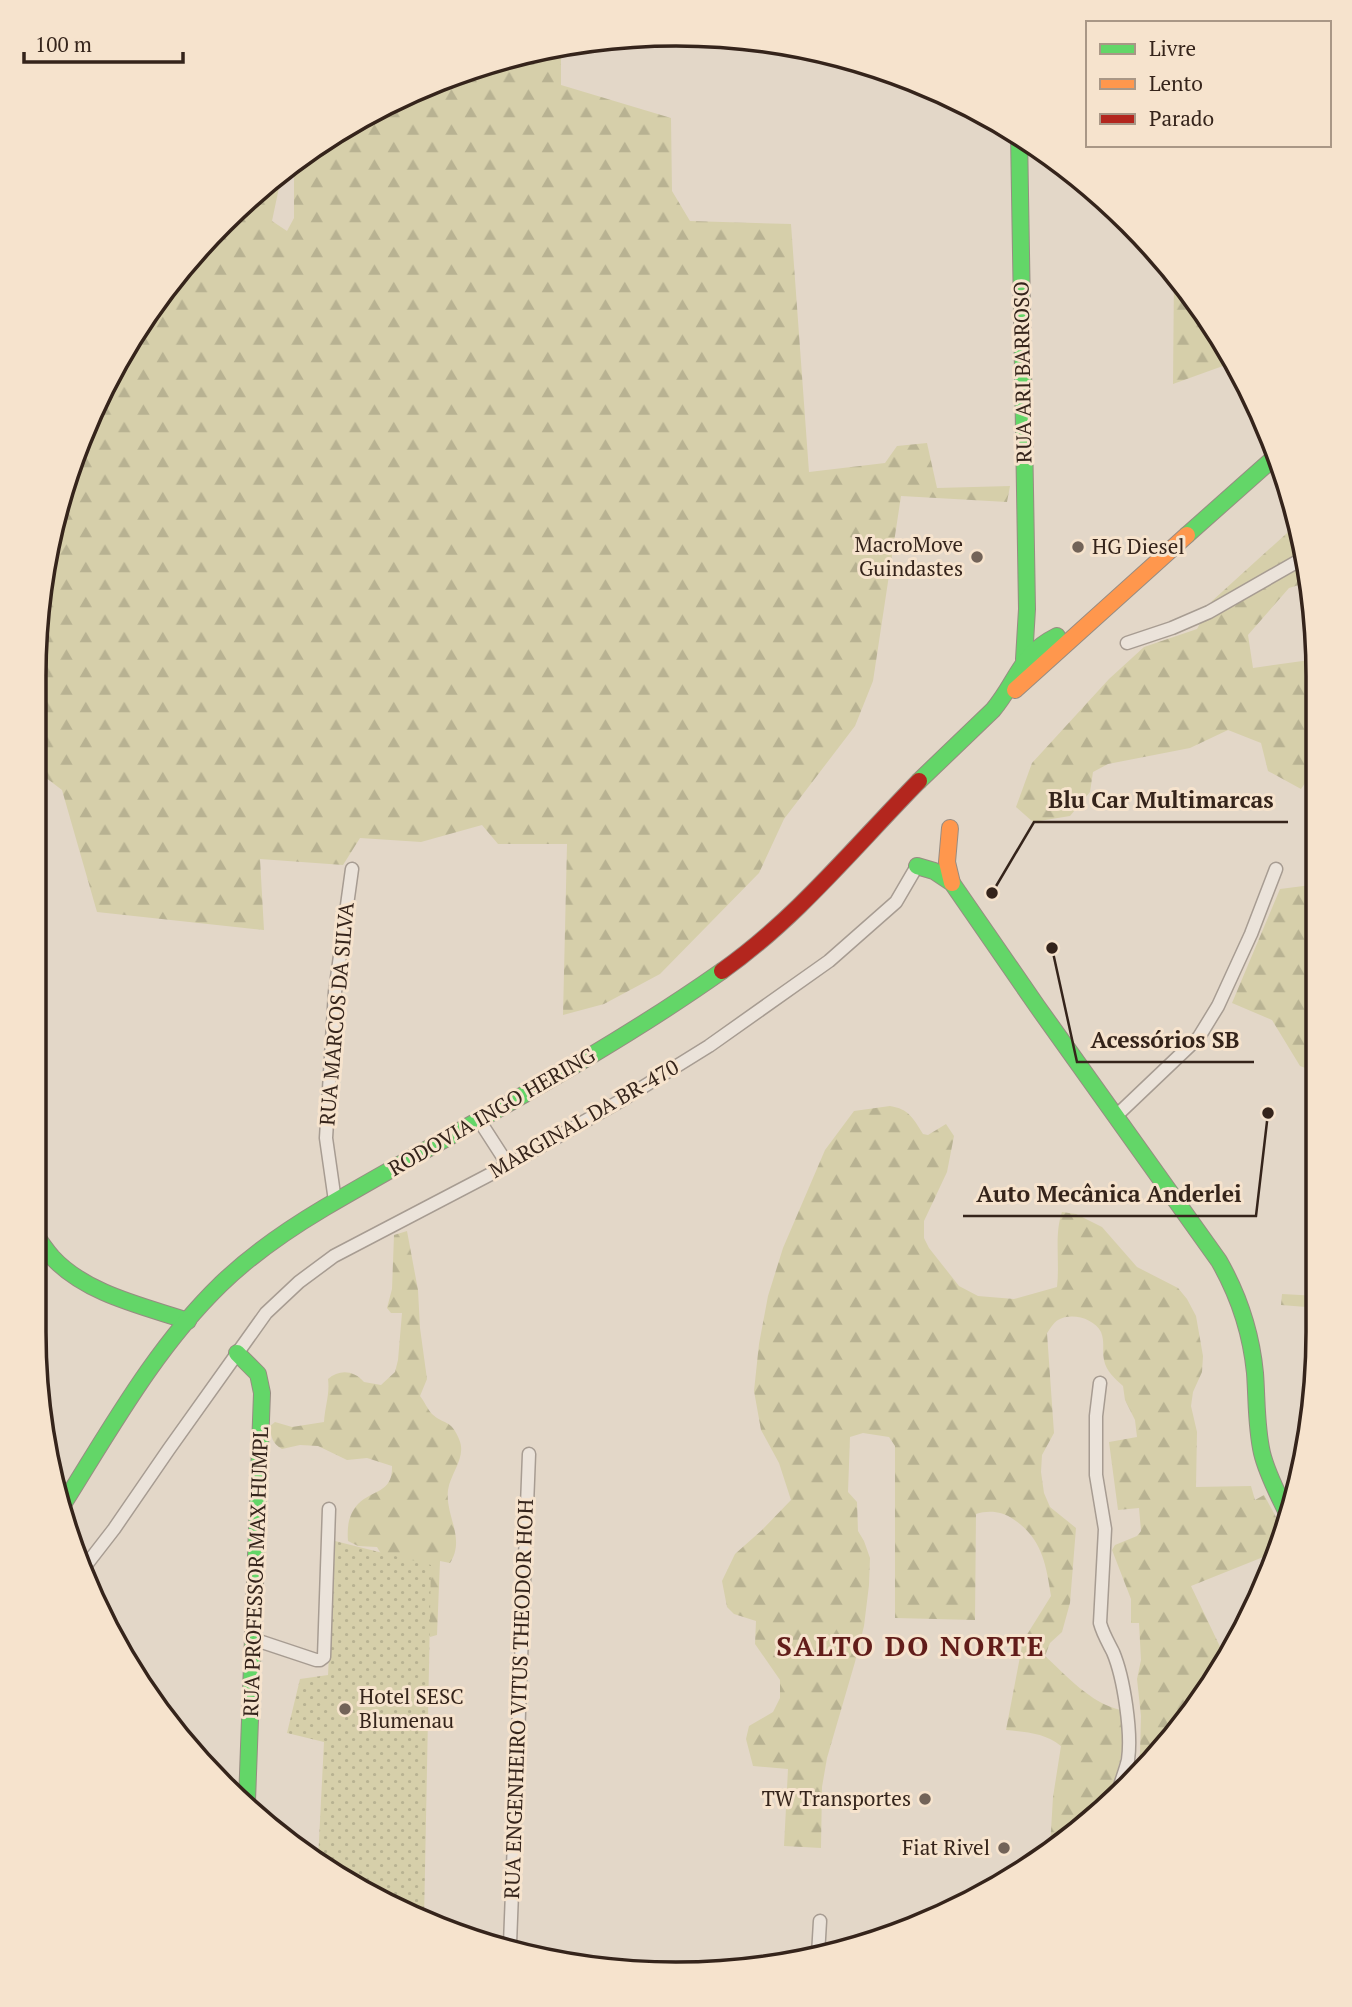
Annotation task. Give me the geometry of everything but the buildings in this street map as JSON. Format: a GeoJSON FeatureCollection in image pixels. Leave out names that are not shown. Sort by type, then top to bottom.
{"type":"FeatureCollection","features":[{"type":"Feature","properties":{"kind":"main road","name":"RUA ARI BARROSO"},"geometry":{"type":"LineString","coordinates":[[1019,148],[1027,609],[1024,659]]}},
{"type":"Feature","properties":{"kind":"main road"},"geometry":{"type":"LineString","coordinates":[[992,711],[1269,462]]}},
{"type":"Feature","properties":{"kind":"main road"},"geometry":{"type":"LineString","coordinates":[[1027,609],[1039,627],[1057,636]]}},
{"type":"Feature","properties":{"kind":"main road"},"geometry":{"type":"LineString","coordinates":[[992,711],[1006,694],[1032,649],[1044,641],[1088,626]]}},
{"type":"Feature","properties":{"kind":"main road","name":"RODOVIA INGO HERING"},"geometry":{"type":"LineString","coordinates":[[68,1497],[156,1363],[188,1321],[248,1259],[335,1201],[543,1084],[716,977],[788,917],[955,745],[992,711]]}},
{"type":"Feature","properties":{"kind":"main road"},"geometry":{"type":"LineString","coordinates":[[950,828],[947,862],[952,883]]}},
{"type":"Feature","properties":{"kind":"main road"},"geometry":{"type":"LineString","coordinates":[[917,866],[934,870],[952,883],[1232,1282],[1252,1346],[1262,1452],[1282,1503]]}},
{"type":"Feature","properties":{"kind":"main road"},"geometry":{"type":"LineString","coordinates":[[45,1247],[54,1259],[92,1285],[152,1310],[188,1321]]}},
{"type":"Feature","properties":{"kind":"main road","name":"RUA PROFESSOR MAX HUMPL"},"geometry":{"type":"LineString","coordinates":[[237,1353],[258,1371],[262,1393],[247,1793]]}},
{"type":"Feature","properties":{"kind":"street"},"geometry":{"type":"LineString","coordinates":[[1128,643],[1209,612],[1296,563]]}},
{"type":"Feature","properties":{"kind":"street","name":"MARGINAL DA BR-470"},"geometry":{"type":"LineString","coordinates":[[89,1561],[266,1313],[299,1282],[334,1256],[508,1165],[622,1100],[709,1046],[828,961],[895,902],[917,866]]}},
{"type":"Feature","properties":{"kind":"street","name":"RUA MARCOS DA SILVA"},"geometry":{"type":"LineString","coordinates":[[335,1201],[326,1138],[335,992],[352,869]]}},
{"type":"Feature","properties":{"kind":"street"},"geometry":{"type":"LineString","coordinates":[[1116,1116],[1199,1037],[1218,1006],[1255,924],[1276,869]]}},
{"type":"Feature","properties":{"kind":"street"},"geometry":{"type":"LineString","coordinates":[[479,1120],[508,1165]]}},
{"type":"Feature","properties":{"kind":"street"},"geometry":{"type":"LineString","coordinates":[[1100,1383],[1096,1416],[1096,1475],[1105,1529],[1100,1623],[1121,1680],[1128,1729],[1128,1758],[1122,1777]]}},
{"type":"Feature","properties":{"kind":"street","name":"RUA ENGENHEIRO VITUS THEODOR HOH"},"geometry":{"type":"LineString","coordinates":[[510,1939],[529,1454]]}},
{"type":"Feature","properties":{"kind":"street"},"geometry":{"type":"LineString","coordinates":[[253,1639],[316,1660],[324,1657],[329,1509]]}},
{"type":"Feature","properties":{"kind":"street"},"geometry":{"type":"LineString","coordinates":[[819,1945],[820,1921]]}},
{"type":"Feature","properties":{"kind":"green space"},"geometry":{"type":"Polygon","coordinates":[[[561,57],[561,85],[671,118],[672,191],[690,221],[791,224],[809,472],[885,463],[897,446],[927,443],[937,488],[1010,486],[1007,502],[901,496],[873,681],[855,726],[784,819],[759,873],[660,974],[604,1004],[563,1015],[567,844],[498,844],[482,825],[421,842],[360,838],[343,865],[260,859],[264,930],[97,912],[62,790],[45,777],[47,635],[51,594],[67,513],[93,435],[111,397],[130,361],[176,292],[230,230],[279,186],[272,221],[287,231],[294,218],[294,175],[361,130],[435,93],[473,79],[561,57]]]}},
{"type":"Feature","properties":{"kind":"green space"},"geometry":{"type":"Polygon","coordinates":[[[1174,289],[1224,365],[1173,384],[1174,289]]]}},
{"type":"Feature","properties":{"kind":"green space"},"geometry":{"type":"Polygon","coordinates":[[[1289,531],[1299,585],[1289,588],[1248,635],[1253,668],[1306,661],[1307,780],[1301,789],[1268,771],[1261,743],[1228,730],[1190,748],[1108,764],[1093,772],[1090,792],[1070,816],[1033,822],[1016,807],[1032,763],[1109,679],[1144,647],[1197,629],[1212,601],[1289,531]]]}},
{"type":"Feature","properties":{"kind":"green space"},"geometry":{"type":"Polygon","coordinates":[[[1307,886],[1307,1069],[1300,1066],[1272,1020],[1232,1003],[1280,889],[1307,886]]]}},
{"type":"Feature","properties":{"kind":"green space"},"geometry":{"type":"Polygon","coordinates":[[[896,1107],[913,1119],[923,1134],[928,1135],[946,1124],[954,1136],[947,1172],[924,1221],[924,1238],[959,1286],[978,1296],[1014,1299],[1057,1287],[1058,1230],[1062,1212],[1076,1214],[1102,1227],[1137,1267],[1178,1288],[1196,1316],[1203,1356],[1202,1372],[1193,1392],[1191,1406],[1197,1432],[1196,1487],[1251,1486],[1255,1500],[1264,1495],[1277,1519],[1265,1556],[1191,1586],[1221,1648],[1176,1715],[1139,1759],[1141,1716],[1137,1679],[1141,1660],[1139,1623],[1131,1623],[1131,1599],[1112,1550],[1115,1545],[1137,1536],[1141,1531],[1139,1508],[1118,1510],[1109,1442],[1137,1437],[1135,1420],[1125,1400],[1123,1386],[1105,1364],[1102,1336],[1098,1327],[1088,1320],[1075,1317],[1063,1318],[1053,1324],[1047,1333],[1054,1433],[1042,1455],[1041,1472],[1044,1493],[1050,1507],[1076,1528],[1070,1603],[1062,1632],[1050,1643],[1045,1656],[1089,1695],[1121,1710],[1123,1750],[1113,1785],[1051,1838],[1053,1797],[1061,1746],[1042,1736],[1006,1730],[1023,1641],[1051,1596],[1041,1553],[1023,1526],[1009,1516],[995,1512],[976,1514],[975,1620],[895,1618],[895,1446],[889,1437],[863,1433],[850,1437],[848,1492],[857,1502],[858,1531],[870,1558],[869,1585],[864,1626],[827,1758],[822,1787],[821,1848],[784,1846],[788,1769],[753,1766],[746,1739],[749,1726],[773,1712],[780,1698],[780,1680],[755,1644],[756,1621],[734,1614],[727,1607],[722,1581],[735,1554],[791,1500],[779,1463],[761,1430],[754,1391],[759,1344],[768,1296],[783,1248],[825,1150],[854,1111],[896,1107]]]}},
{"type":"Feature","properties":{"kind":"green space"},"geometry":{"type":"Polygon","coordinates":[[[407,1231],[418,1290],[427,1379],[420,1396],[432,1414],[453,1428],[461,1446],[460,1458],[448,1490],[456,1545],[450,1563],[440,1561],[437,1635],[430,1637],[377,1547],[358,1546],[348,1541],[348,1526],[352,1513],[364,1499],[386,1486],[392,1466],[367,1458],[347,1460],[318,1446],[300,1445],[282,1449],[273,1439],[270,1426],[275,1422],[292,1427],[324,1422],[328,1379],[337,1374],[351,1373],[364,1382],[381,1385],[395,1372],[402,1313],[391,1313],[387,1308],[392,1289],[394,1235],[407,1231]]]}},
{"type":"Feature","properties":{"kind":"green space"},"geometry":{"type":"Polygon","coordinates":[[[1282,1294],[1307,1295],[1307,1307],[1281,1305],[1282,1294]]]}},
{"type":"Feature","properties":{"kind":"green space"},"geometry":{"type":"Polygon","coordinates":[[[335,1541],[431,1565],[424,1909],[361,1877],[319,1850],[324,1742],[287,1733],[300,1679],[328,1675],[335,1541]]]}},
{"type":"Feature","properties":{"kind":"traffic: fast"},"geometry":{"type":"LineString","coordinates":[[1019,148],[1027,609],[1024,659]]}},
{"type":"Feature","properties":{"kind":"traffic: fast"},"geometry":{"type":"LineString","coordinates":[[1187,535],[1269,462]]}},
{"type":"Feature","properties":{"kind":"traffic: fast"},"geometry":{"type":"LineString","coordinates":[[919,781],[993,710],[1034,651],[1057,636]]}},
{"type":"Feature","properties":{"kind":"traffic: fast"},"geometry":{"type":"LineString","coordinates":[[917,866],[934,871],[952,883],[1219,1261],[1238,1301],[1247,1329],[1255,1373],[1262,1453],[1282,1503]]}},
{"type":"Feature","properties":{"kind":"traffic: fast"},"geometry":{"type":"LineString","coordinates":[[68,1497],[154,1362],[197,1309],[245,1263],[310,1216],[576,1065],[722,971]]}},
{"type":"Feature","properties":{"kind":"traffic: fast"},"geometry":{"type":"LineString","coordinates":[[45,1249],[66,1270],[98,1290],[188,1321]]}},
{"type":"Feature","properties":{"kind":"traffic: fast"},"geometry":{"type":"LineString","coordinates":[[237,1353],[258,1374],[262,1393],[247,1793]]}},
{"type":"Feature","properties":{"kind":"traffic: slow"},"geometry":{"type":"LineString","coordinates":[[1015,690],[1187,535]]}},
{"type":"Feature","properties":{"kind":"traffic: slow"},"geometry":{"type":"LineString","coordinates":[[950,828],[947,862],[952,883]]}},
{"type":"Feature","properties":{"kind":"traffic: jam"},"geometry":{"type":"LineString","coordinates":[[722,971],[800,905],[919,781]]}},
{"type":"Feature","properties":{"kind":"place","name":"HG Diesel"},"geometry":{"type":"Point","coordinates":[1078,547]}},
{"type":"Feature","properties":{"kind":"place","name":"MacroMove Guindastes"},"geometry":{"type":"Point","coordinates":[977,557]}},
{"type":"Feature","properties":{"kind":"place","name":"Blu Car Multimarcas"},"geometry":{"type":"Point","coordinates":[992,893]}},
{"type":"Feature","properties":{"kind":"place","name":"Acessórios SB"},"geometry":{"type":"Point","coordinates":[1052,948]}},
{"type":"Feature","properties":{"kind":"place","name":"Auto Mecânica Anderlei"},"geometry":{"type":"Point","coordinates":[1268,1113]}},
{"type":"Feature","properties":{"kind":"place","name":"Hotel SESC Blumenau"},"geometry":{"type":"Point","coordinates":[345,1709]}},
{"type":"Feature","properties":{"kind":"place","name":"TW Transportes"},"geometry":{"type":"Point","coordinates":[925,1799]}},
{"type":"Feature","properties":{"kind":"place","name":"Fiat Rivel"},"geometry":{"type":"Point","coordinates":[1004,1848]}},
{"type":"Feature","properties":{"kind":"district","name":"SALTO DO NORTE"},"geometry":{"type":"Point","coordinates":[911,1646]}}]}
